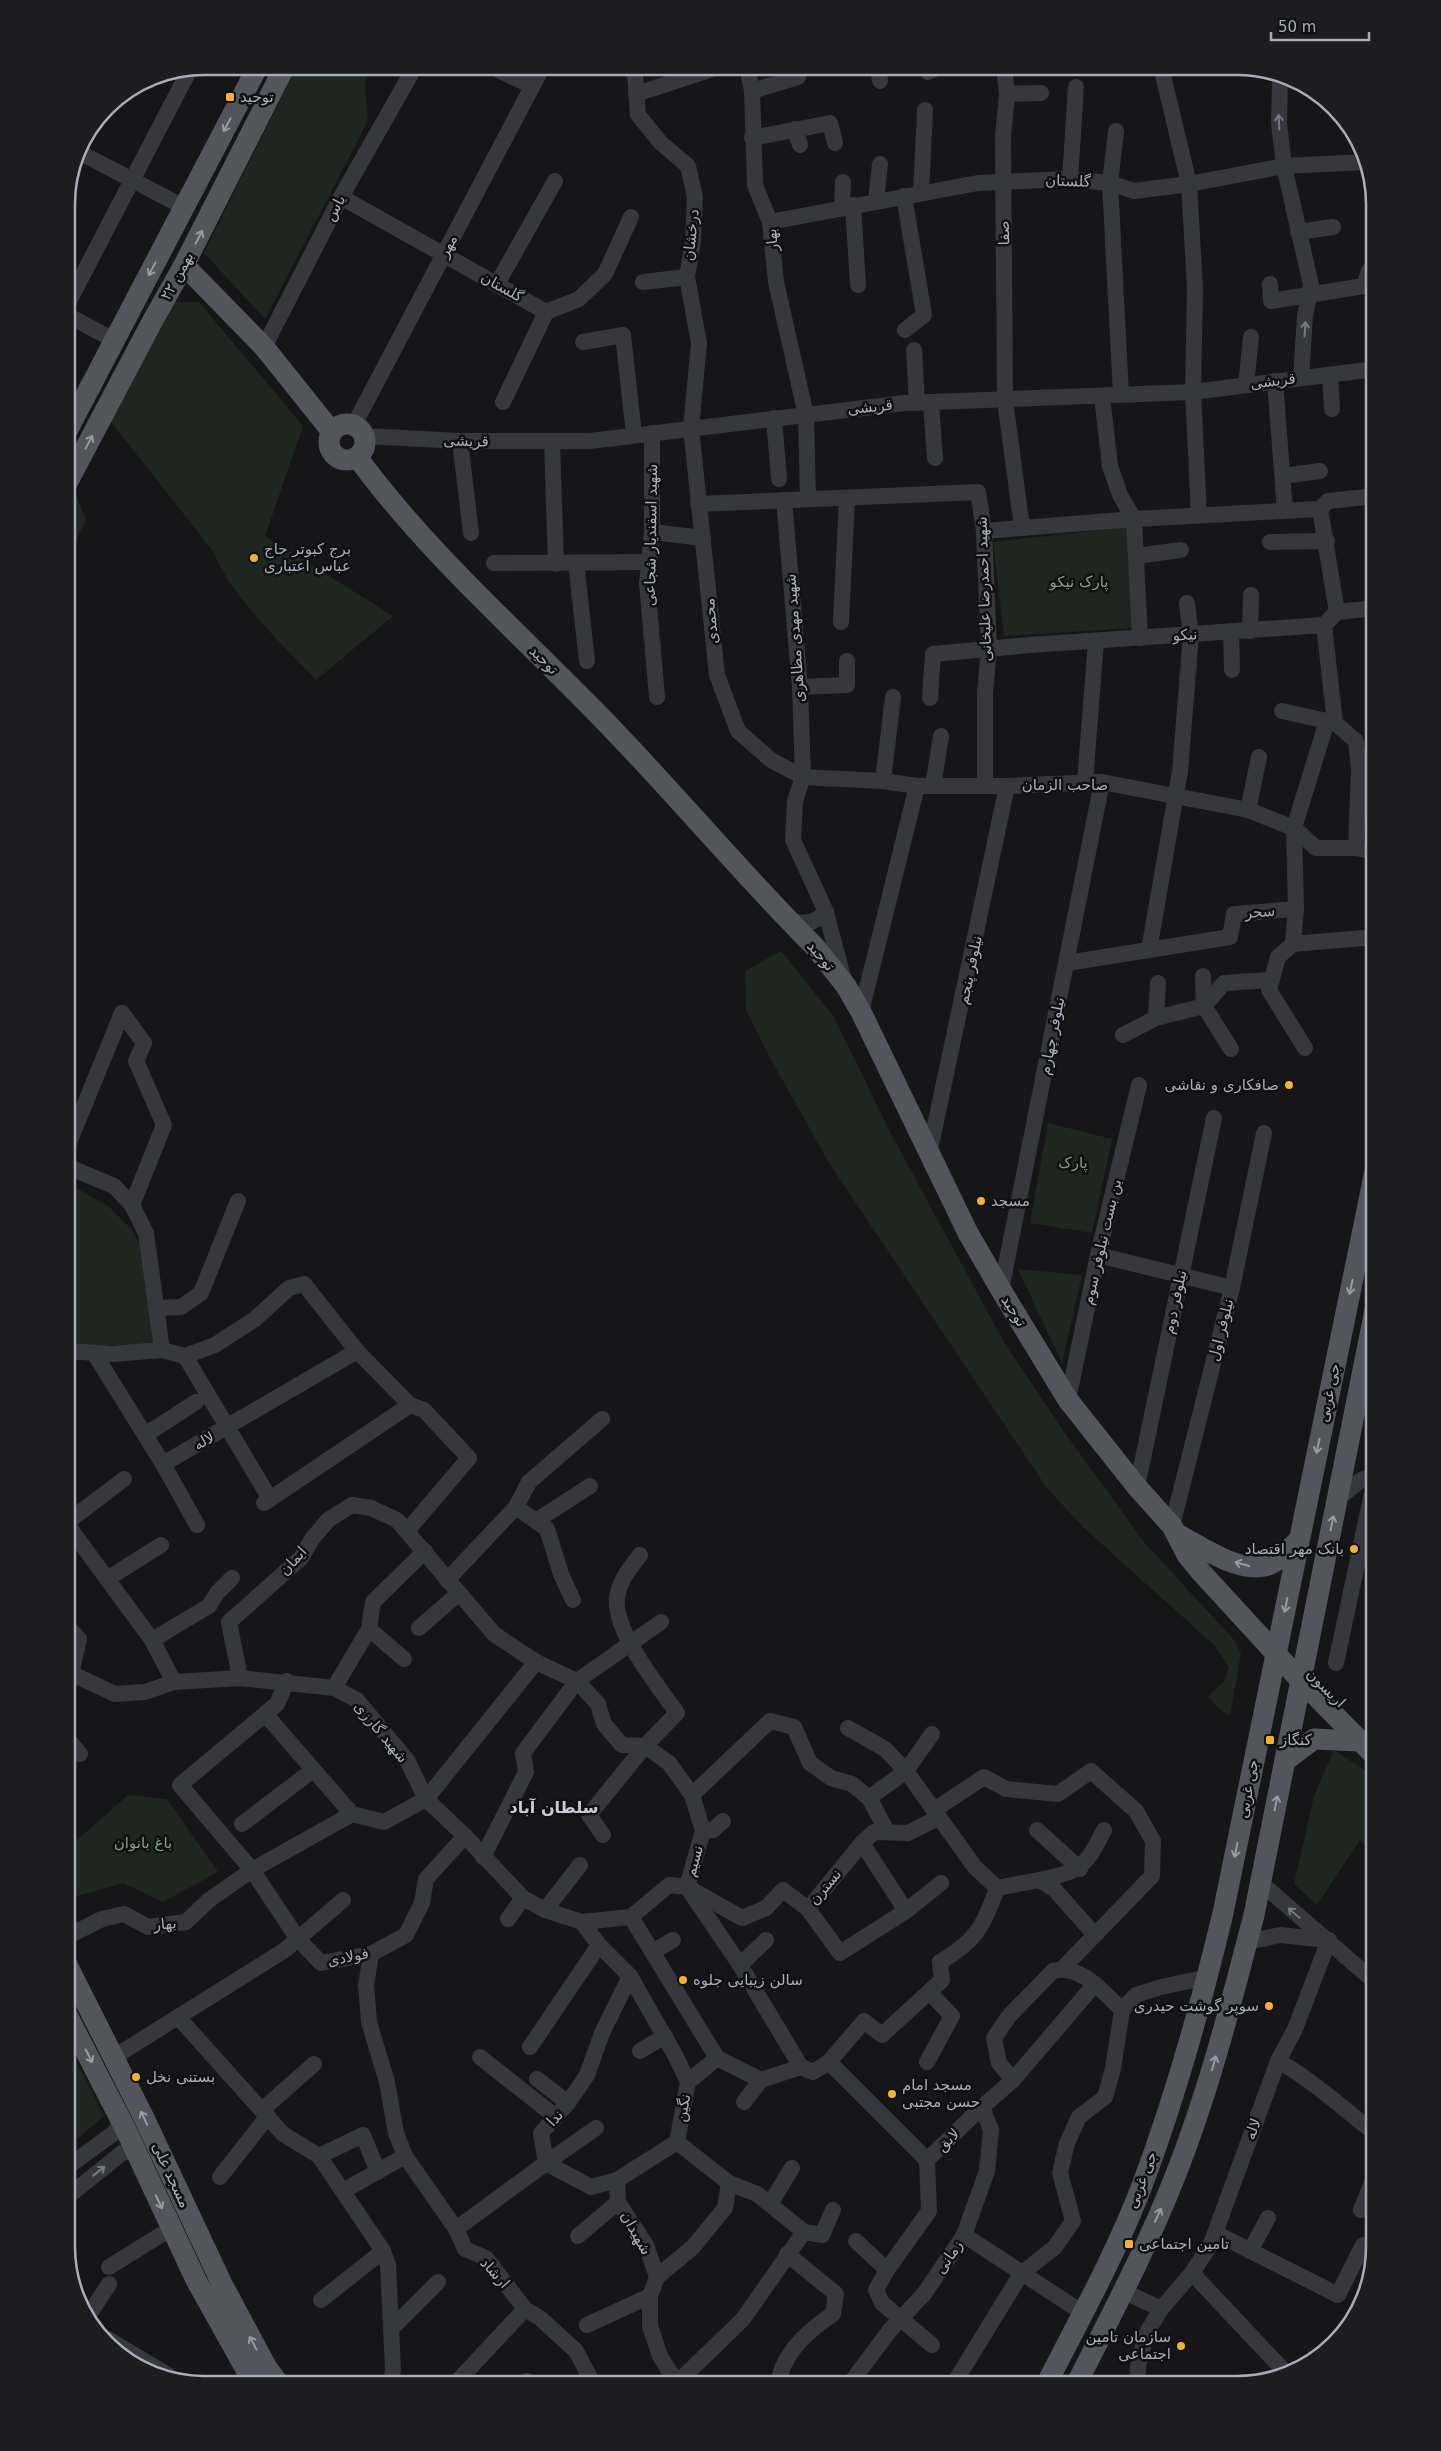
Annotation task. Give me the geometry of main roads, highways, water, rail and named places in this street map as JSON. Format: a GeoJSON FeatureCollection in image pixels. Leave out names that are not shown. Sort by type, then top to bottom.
{"type":"FeatureCollection","features":[{"type":"Feature","properties":{"kind":"main road","name":"۲۲ بهمن"},"geometry":{"type":"LineString","coordinates":[[75,416],[253,75]]}},
{"type":"Feature","properties":{"kind":"main road","name":"۲۲ بهمن"},"geometry":{"type":"LineString","coordinates":[[75,468],[184,265],[280,75]]}},
{"type":"Feature","properties":{"kind":"main road"},"geometry":{"type":"LineString","coordinates":[[184,265],[264,346],[332,432]]}},
{"type":"Feature","properties":{"kind":"main road"},"geometry":{"type":"LineString","coordinates":[[338,426],[359,430],[365,444],[362,452],[357,457],[341,458],[334,454],[330,447],[332,432],[338,426]]}},
{"type":"Feature","properties":{"kind":"main road","name":"توحید"},"geometry":{"type":"LineString","coordinates":[[357,457],[389,501],[454,570],[587,703],[815,947],[846,986],[862,1012],[968,1233],[1068,1400],[1137,1487],[1175,1530],[1198,1549],[1277,1646]]}},
{"type":"Feature","properties":{"kind":"main road","name":"جی غربی"},"geometry":{"type":"LineString","coordinates":[[1050,2376],[1105,2268],[1142,2184],[1176,2085],[1208,1977],[1223,1914],[1366,1214]]}},
{"type":"Feature","properties":{"kind":"main road","name":"جی غربی"},"geometry":{"type":"LineString","coordinates":[[1080,2376],[1123,2291],[1174,2180],[1204,2098],[1247,1942],[1261,1882],[1366,1354]]}},
{"type":"Feature","properties":{"kind":"main road"},"geometry":{"type":"LineString","coordinates":[[1175,1530],[1223,1558],[1248,1566],[1266,1566],[1281,1558],[1299,1540]]}},
{"type":"Feature","properties":{"kind":"main road","name":"اریسون"},"geometry":{"type":"LineString","coordinates":[[1277,1646],[1366,1738]]}},
{"type":"Feature","properties":{"kind":"main road"},"geometry":{"type":"LineString","coordinates":[[1285,1761],[1314,1739],[1366,1739]]}},
{"type":"Feature","properties":{"kind":"main road","name":"مسجد علی"},"geometry":{"type":"LineString","coordinates":[[75,1981],[114,2057],[222,2284],[273,2376]]}},
{"type":"Feature","properties":{"kind":"main road","name":"مسجد علی"},"geometry":{"type":"LineString","coordinates":[[75,2031],[121,2122],[196,2280],[250,2376]]}},
{"type":"Feature","properties":{"kind":"place","name":"توحید"},"geometry":{"type":"Point","coordinates":[230,97]}},
{"type":"Feature","properties":{"kind":"place","name":"برج کبوتر حاج عباس اعتباری"},"geometry":{"type":"Point","coordinates":[254,558]}},
{"type":"Feature","properties":{"kind":"place","name":"صافکاری و نقاشی"},"geometry":{"type":"Point","coordinates":[1289,1085]}},
{"type":"Feature","properties":{"kind":"place","name":"مسجد"},"geometry":{"type":"Point","coordinates":[981,1201]}},
{"type":"Feature","properties":{"kind":"place","name":"بانک مهر اقتصاد"},"geometry":{"type":"Point","coordinates":[1354,1549]}},
{"type":"Feature","properties":{"kind":"place","name":"کنگاز"},"geometry":{"type":"Point","coordinates":[1270,1740]}},
{"type":"Feature","properties":{"kind":"place","name":"سالن زیبایی جلوه"},"geometry":{"type":"Point","coordinates":[683,1980]}},
{"type":"Feature","properties":{"kind":"place","name":"سوپر گوشت حیدری"},"geometry":{"type":"Point","coordinates":[1269,2006]}},
{"type":"Feature","properties":{"kind":"place","name":"بستنی نخل"},"geometry":{"type":"Point","coordinates":[136,2077]}},
{"type":"Feature","properties":{"kind":"place","name":"مسجد امام حسن مجتبی"},"geometry":{"type":"Point","coordinates":[892,2094]}},
{"type":"Feature","properties":{"kind":"place","name":"تامین اجتماعی"},"geometry":{"type":"Point","coordinates":[1129,2244]}},
{"type":"Feature","properties":{"kind":"place","name":"سازمان تامین اجتماعی"},"geometry":{"type":"Point","coordinates":[1181,2346]}},
{"type":"Feature","properties":{"kind":"district","name":"سلطان آباد"},"geometry":{"type":"Point","coordinates":[554,1807]}},
{"type":"Feature","properties":{"kind":"park label","name":"پارک نیکو"},"geometry":{"type":"Point","coordinates":[1079,582]}},
{"type":"Feature","properties":{"kind":"park label","name":"پارک"},"geometry":{"type":"Point","coordinates":[1073,1163]}},
{"type":"Feature","properties":{"kind":"park label","name":"باغ بانوان"},"geometry":{"type":"Point","coordinates":[143,1843]}}]}
